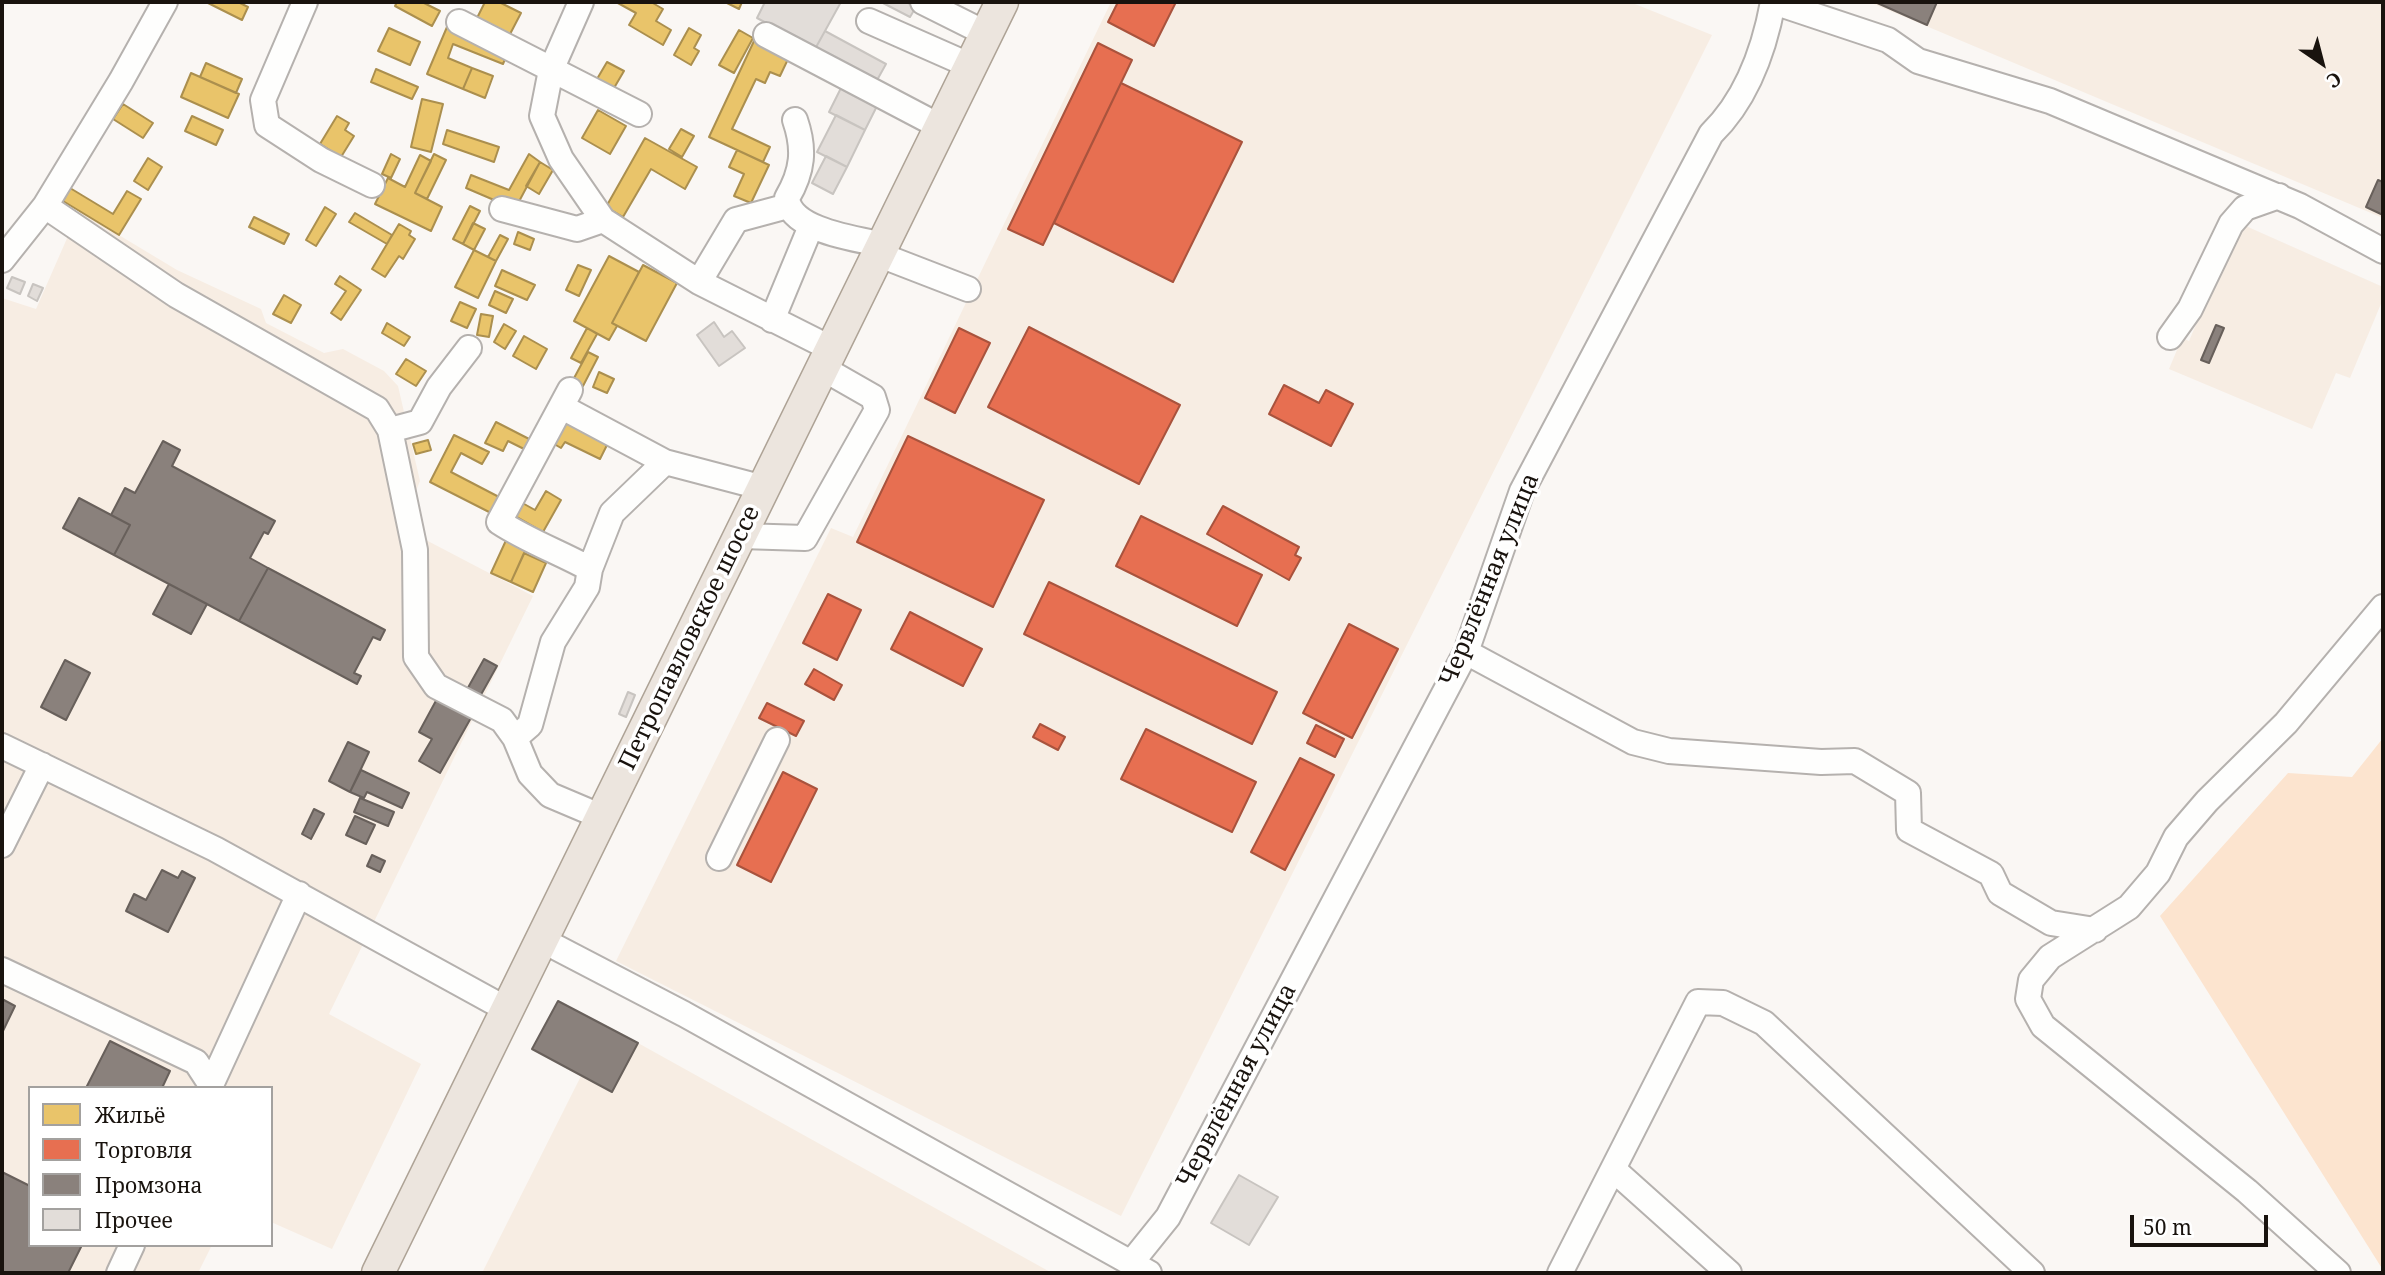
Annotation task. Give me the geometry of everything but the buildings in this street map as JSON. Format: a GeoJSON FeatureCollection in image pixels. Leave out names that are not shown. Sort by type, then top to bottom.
{"type":"FeatureCollection","features":[{"type":"Feature","properties":{"kind":"main road","name":"Петропавловское шоссе"},"geometry":{"type":"LineString","coordinates":[[378,1273],[829,360],[1002,2]]}},
{"type":"Feature","properties":{"kind":"street"},"geometry":{"type":"LineString","coordinates":[[4,256],[45,205],[121,81],[164,2]]}},
{"type":"Feature","properties":{"kind":"street"},"geometry":{"type":"LineString","coordinates":[[305,2],[262,100],[267,125],[321,160],[372,185]]}},
{"type":"Feature","properties":{"kind":"street"},"geometry":{"type":"LineString","coordinates":[[581,2],[551,70],[542,116],[561,159],[603,219],[699,282],[772,320],[829,360],[873,397],[877,410],[805,538],[741,536]]}},
{"type":"Feature","properties":{"kind":"street"},"geometry":{"type":"LineString","coordinates":[[923,2],[987,34]]}},
{"type":"Feature","properties":{"kind":"street"},"geometry":{"type":"LineString","coordinates":[[1774,2],[1888,40],[1918,61],[2050,101],[2279,196],[2383,251]]}},
{"type":"Feature","properties":{"kind":"street","name":"Червлённая улица"},"geometry":{"type":"LineString","coordinates":[[1140,1268],[1466,652],[1522,491],[1711,134],[1733,113],[1765,43],[1774,2]]}},
{"type":"Feature","properties":{"kind":"street"},"geometry":{"type":"LineString","coordinates":[[869,21],[971,66]]}},
{"type":"Feature","properties":{"kind":"street"},"geometry":{"type":"LineString","coordinates":[[459,22],[639,114]]}},
{"type":"Feature","properties":{"kind":"street"},"geometry":{"type":"LineString","coordinates":[[766,35],[941,127]]}},
{"type":"Feature","properties":{"kind":"street"},"geometry":{"type":"LineString","coordinates":[[795,120],[803,144],[799,178],[788,198],[788,206],[794,214],[811,226],[882,250],[968,289]]}},
{"type":"Feature","properties":{"kind":"street"},"geometry":{"type":"LineString","coordinates":[[2170,337],[2190,309],[2231,224],[2245,208],[2279,196]]}},
{"type":"Feature","properties":{"kind":"street"},"geometry":{"type":"LineString","coordinates":[[45,205],[176,295],[377,409],[390,430],[415,550],[416,657],[436,686],[502,720],[516,738],[530,774],[550,796],[602,817]]}},
{"type":"Feature","properties":{"kind":"street"},"geometry":{"type":"LineString","coordinates":[[699,282],[736,220],[788,206]]}},
{"type":"Feature","properties":{"kind":"street"},"geometry":{"type":"LineString","coordinates":[[502,209],[577,229],[603,219]]}},
{"type":"Feature","properties":{"kind":"street"},"geometry":{"type":"LineString","coordinates":[[772,320],[811,226]]}},
{"type":"Feature","properties":{"kind":"street"},"geometry":{"type":"LineString","coordinates":[[390,430],[420,422],[439,387],[469,348]]}},
{"type":"Feature","properties":{"kind":"street"},"geometry":{"type":"LineString","coordinates":[[590,569],[559,552],[527,541],[499,522],[566,399],[665,461],[764,488]]}},
{"type":"Feature","properties":{"kind":"street"},"geometry":{"type":"LineString","coordinates":[[516,738],[530,725],[554,642],[587,587],[590,569],[612,513],[665,461]]}},
{"type":"Feature","properties":{"kind":"street"},"geometry":{"type":"LineString","coordinates":[[2338,1273],[2247,1191],[2117,1089],[2043,1026],[2028,999],[2031,981],[2049,957],[2129,907],[2158,873],[2176,837],[2207,801],[2286,723],[2383,607]]}},
{"type":"Feature","properties":{"kind":"street"},"geometry":{"type":"LineString","coordinates":[[1466,652],[1633,742],[1669,751],[1821,762],[1855,761],[1908,793],[1909,830],[1991,874],[2000,893],[2051,923],[2095,930]]}},
{"type":"Feature","properties":{"kind":"street"},"geometry":{"type":"LineString","coordinates":[[719,858],[777,740]]}},
{"type":"Feature","properties":{"kind":"street"},"geometry":{"type":"LineString","coordinates":[[2,746],[215,849],[508,1010]]}},
{"type":"Feature","properties":{"kind":"street"},"geometry":{"type":"LineString","coordinates":[[2,845],[42,765]]}},
{"type":"Feature","properties":{"kind":"street"},"geometry":{"type":"LineString","coordinates":[[211,1086],[299,894]]}},
{"type":"Feature","properties":{"kind":"street"},"geometry":{"type":"LineString","coordinates":[[542,940],[684,1014],[1140,1268]]}},
{"type":"Feature","properties":{"kind":"street"},"geometry":{"type":"LineString","coordinates":[[2,970],[196,1062],[211,1086]]}},
{"type":"Feature","properties":{"kind":"street"},"geometry":{"type":"LineString","coordinates":[[1560,1273],[1698,1002],[1723,1003],[1764,1023],[2032,1273]]}},
{"type":"Feature","properties":{"kind":"street"},"geometry":{"type":"LineString","coordinates":[[1614,1170],[1729,1273]]}},
{"type":"Feature","properties":{"kind":"street"},"geometry":{"type":"LineString","coordinates":[[119,1273],[131,1247]]}},
{"type":"Feature","properties":{"kind":"shaded area"},"geometry":{"type":"Polygon","coordinates":[[[1111,2],[1630,2],[1712,35],[1121,1216],[616,961],[831,528],[853,537],[1111,2]]]}},
{"type":"Feature","properties":{"kind":"shaded area"},"geometry":{"type":"Polygon","coordinates":[[[1869,2],[2383,2],[2383,218],[1869,2]]]}},
{"type":"Feature","properties":{"kind":"shaded area"},"geometry":{"type":"Polygon","coordinates":[[[79,211],[177,270],[261,309],[266,323],[324,353],[343,349],[384,371],[398,386],[420,481],[413,498],[424,539],[533,596],[329,1014],[421,1064],[332,1249],[273,1223],[273,1086],[28,1086],[28,1247],[211,1247],[198,1273],[2,1273],[2,298],[36,309],[79,211]]]}},
{"type":"Feature","properties":{"kind":"shaded area"},"geometry":{"type":"Polygon","coordinates":[[[2239,223],[2383,287],[2383,299],[2350,378],[2336,373],[2312,429],[2169,369],[2182,338],[2189,341],[2239,223]]]}},
{"type":"Feature","properties":{"kind":"shaded area"},"geometry":{"type":"Polygon","coordinates":[[[2383,738],[2383,1270],[2160,916],[2288,773],[2352,777],[2383,738]]]}},
{"type":"Feature","properties":{"kind":"shaded area"},"geometry":{"type":"Polygon","coordinates":[[[558,1001],[1052,1273],[482,1273],[581,1076],[532,1049],[558,1001]]]}}]}
